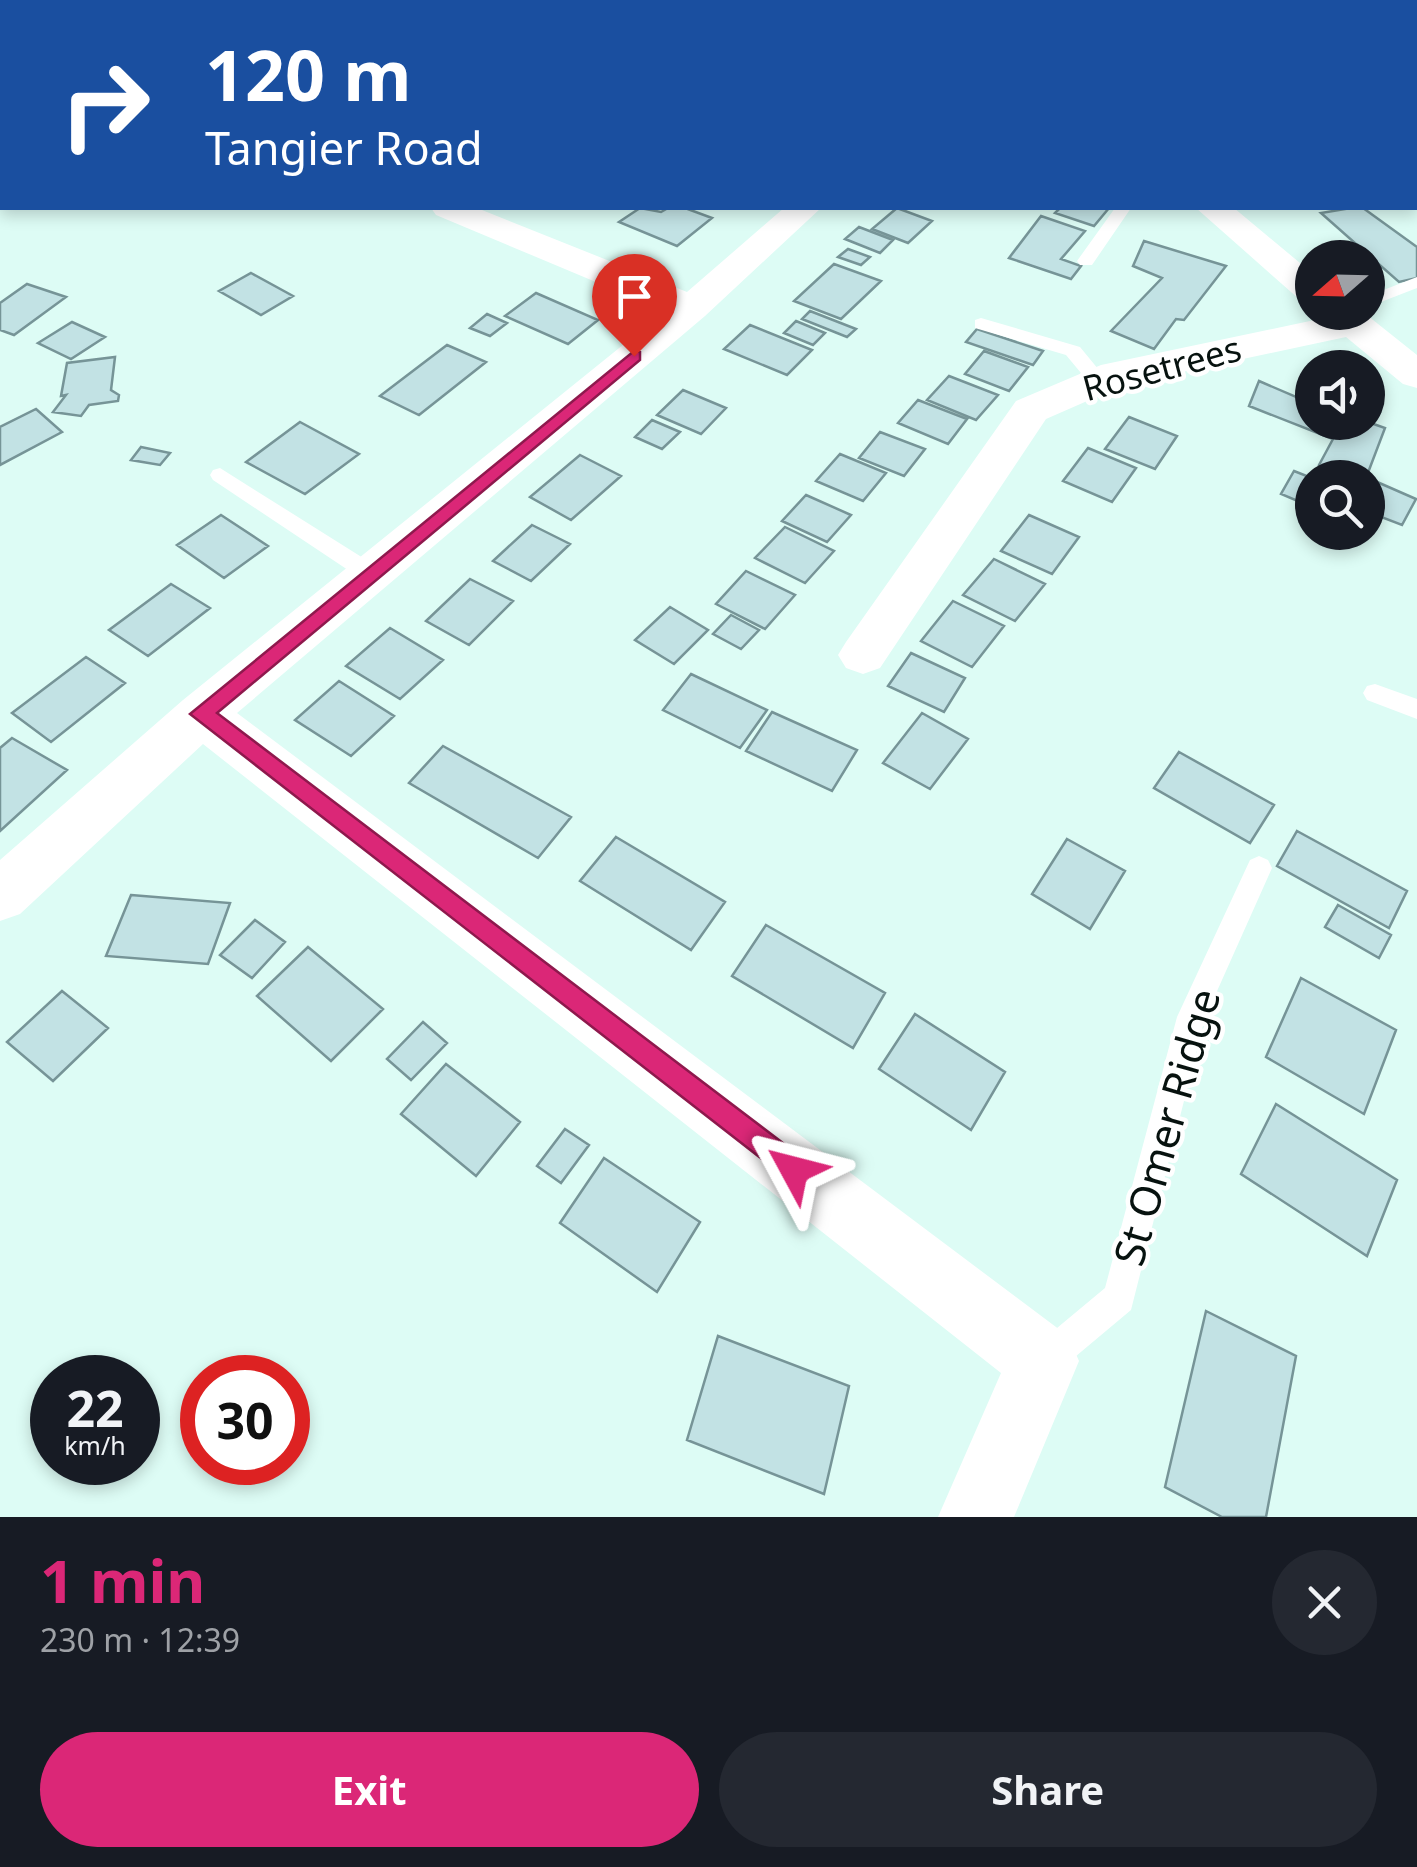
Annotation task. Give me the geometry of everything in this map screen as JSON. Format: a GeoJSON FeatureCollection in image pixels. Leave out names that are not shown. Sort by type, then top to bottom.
{"type":"FeatureCollection","features":[{"type":"Feature","properties":{"kind":"street"},"geometry":{"type":"LineString","coordinates":[[453,210],[692,308]]}},
{"type":"Feature","properties":{"kind":"street"},"geometry":{"type":"LineString","coordinates":[[0,896],[201,714],[692,308],[802,210]]}},
{"type":"Feature","properties":{"kind":"street"},"geometry":{"type":"LineString","coordinates":[[1215,210],[1295,277]]}},
{"type":"Feature","properties":{"kind":"street","name":"Rosetrees"},"geometry":{"type":"LineString","coordinates":[[862,655],[1031,410],[1115,374],[1295,327]]}},
{"type":"Feature","properties":{"kind":"street"},"geometry":{"type":"LineString","coordinates":[[1367,330],[1417,375]]}},
{"type":"Feature","properties":{"kind":"street"},"geometry":{"type":"LineString","coordinates":[[201,714],[1043,1362],[976,1517]]}},
{"type":"Feature","properties":{"kind":"lane"},"geometry":{"type":"LineString","coordinates":[[1086,262],[1121,210]]}},
{"type":"Feature","properties":{"kind":"lane"},"geometry":{"type":"LineString","coordinates":[[1385,296],[1417,282]]}},
{"type":"Feature","properties":{"kind":"lane"},"geometry":{"type":"LineString","coordinates":[[981,324],[1073,351],[1098,382]]}},
{"type":"Feature","properties":{"kind":"lane"},"geometry":{"type":"LineString","coordinates":[[220,475],[371,574]]}},
{"type":"Feature","properties":{"kind":"lane"},"geometry":{"type":"LineString","coordinates":[[1374,694],[1417,709]]}},
{"type":"Feature","properties":{"kind":"lane","name":"St Omer Ridge"},"geometry":{"type":"LineString","coordinates":[[1043,1362],[1119,1298],[1190,1017],[1259,868]]}},
{"type":"Feature","properties":{"kind":"building"},"geometry":{"type":"Polygon","coordinates":[[[637,210],[690,210],[712,218],[677,246],[619,222],[637,210]]]}},
{"type":"Feature","properties":{"kind":"building"},"geometry":{"type":"Polygon","coordinates":[[[895,210],[932,221],[908,243],[872,229],[895,210]]]}},
{"type":"Feature","properties":{"kind":"building"},"geometry":{"type":"Polygon","coordinates":[[[1058,210],[1107,210],[1094,226],[1055,213],[1058,210]]]}},
{"type":"Feature","properties":{"kind":"building"},"geometry":{"type":"Polygon","coordinates":[[[1366,210],[1417,247],[1417,278],[1399,282],[1385,270],[1385,240],[1352,240],[1321,213],[1366,210]]]}},
{"type":"Feature","properties":{"kind":"building"},"geometry":{"type":"Polygon","coordinates":[[[1041,216],[1085,231],[1061,259],[1081,266],[1071,279],[1009,258],[1041,216]]]}},
{"type":"Feature","properties":{"kind":"building"},"geometry":{"type":"Polygon","coordinates":[[[859,227],[893,240],[880,253],[845,239],[859,227]]]}},
{"type":"Feature","properties":{"kind":"building"},"geometry":{"type":"Polygon","coordinates":[[[1144,241],[1226,266],[1184,320],[1176,319],[1154,349],[1111,331],[1162,278],[1133,266],[1144,241]]]}},
{"type":"Feature","properties":{"kind":"building"},"geometry":{"type":"Polygon","coordinates":[[[848,249],[870,257],[861,265],[838,257],[848,249]]]}},
{"type":"Feature","properties":{"kind":"building"},"geometry":{"type":"Polygon","coordinates":[[[834,264],[881,281],[841,319],[794,301],[834,264]]]}},
{"type":"Feature","properties":{"kind":"building"},"geometry":{"type":"Polygon","coordinates":[[[251,273],[293,296],[261,315],[219,291],[251,273]]]}},
{"type":"Feature","properties":{"kind":"building"},"geometry":{"type":"Polygon","coordinates":[[[27,284],[66,297],[14,335],[0,330],[0,303],[27,284]]]}},
{"type":"Feature","properties":{"kind":"building"},"geometry":{"type":"Polygon","coordinates":[[[536,293],[598,320],[568,344],[505,316],[536,293]]]}},
{"type":"Feature","properties":{"kind":"building"},"geometry":{"type":"Polygon","coordinates":[[[810,311],[856,329],[847,337],[802,319],[810,311]]]}},
{"type":"Feature","properties":{"kind":"building"},"geometry":{"type":"Polygon","coordinates":[[[487,314],[507,323],[490,336],[470,328],[487,314]]]}},
{"type":"Feature","properties":{"kind":"building"},"geometry":{"type":"Polygon","coordinates":[[[796,321],[825,333],[813,345],[784,333],[796,321]]]}},
{"type":"Feature","properties":{"kind":"building"},"geometry":{"type":"Polygon","coordinates":[[[72,322],[105,337],[71,359],[38,343],[72,322]]]}},
{"type":"Feature","properties":{"kind":"building"},"geometry":{"type":"Polygon","coordinates":[[[750,325],[812,350],[787,375],[724,349],[750,325]]]}},
{"type":"Feature","properties":{"kind":"building"},"geometry":{"type":"Polygon","coordinates":[[[977,329],[1043,351],[1033,365],[966,342],[977,329]]]}},
{"type":"Feature","properties":{"kind":"building"},"geometry":{"type":"Polygon","coordinates":[[[447,345],[486,362],[419,415],[380,396],[447,345]]]}},
{"type":"Feature","properties":{"kind":"building"},"geometry":{"type":"Polygon","coordinates":[[[984,351],[1028,367],[1009,391],[965,374],[984,351]]]}},
{"type":"Feature","properties":{"kind":"building"},"geometry":{"type":"Polygon","coordinates":[[[115,357],[111,390],[119,395],[118,401],[89,405],[81,416],[53,412],[66,395],[61,396],[67,363],[115,357]]]}},
{"type":"Feature","properties":{"kind":"building"},"geometry":{"type":"Polygon","coordinates":[[[949,376],[998,395],[976,420],[927,400],[949,376]]]}},
{"type":"Feature","properties":{"kind":"building"},"geometry":{"type":"Polygon","coordinates":[[[1259,381],[1295,397],[1295,424],[1249,406],[1259,381]]]}},
{"type":"Feature","properties":{"kind":"building"},"geometry":{"type":"Polygon","coordinates":[[[683,390],[726,408],[701,434],[657,415],[683,390]]]}},
{"type":"Feature","properties":{"kind":"building"},"geometry":{"type":"Polygon","coordinates":[[[918,400],[967,419],[948,444],[898,423],[918,400]]]}},
{"type":"Feature","properties":{"kind":"building"},"geometry":{"type":"Polygon","coordinates":[[[36,409],[62,432],[0,465],[0,427],[36,409]]]}},
{"type":"Feature","properties":{"kind":"building"},"geometry":{"type":"Polygon","coordinates":[[[1129,417],[1177,436],[1155,469],[1105,449],[1129,417]]]}},
{"type":"Feature","properties":{"kind":"building"},"geometry":{"type":"Polygon","coordinates":[[[652,420],[680,432],[662,449],[635,437],[652,420]]]}},
{"type":"Feature","properties":{"kind":"building"},"geometry":{"type":"Polygon","coordinates":[[[300,422],[359,454],[305,494],[246,462],[300,422]]]}},
{"type":"Feature","properties":{"kind":"building"},"geometry":{"type":"Polygon","coordinates":[[[880,432],[925,449],[904,476],[859,458],[880,432]]]}},
{"type":"Feature","properties":{"kind":"building"},"geometry":{"type":"Polygon","coordinates":[[[1332,440],[1380,440],[1373,460],[1322,460],[1332,440]]]}},
{"type":"Feature","properties":{"kind":"building"},"geometry":{"type":"Polygon","coordinates":[[[141,447],[170,453],[160,465],[131,460],[141,447]]]}},
{"type":"Feature","properties":{"kind":"building"},"geometry":{"type":"Polygon","coordinates":[[[1088,448],[1136,468],[1112,502],[1063,481],[1088,448]]]}},
{"type":"Feature","properties":{"kind":"building"},"geometry":{"type":"Polygon","coordinates":[[[840,454],[886,473],[863,501],[816,481],[840,454]]]}},
{"type":"Feature","properties":{"kind":"building"},"geometry":{"type":"Polygon","coordinates":[[[580,455],[621,476],[571,520],[530,497],[580,455]]]}},
{"type":"Feature","properties":{"kind":"building"},"geometry":{"type":"Polygon","coordinates":[[[1294,471],[1295,471],[1295,500],[1281,494],[1294,471]]]}},
{"type":"Feature","properties":{"kind":"building"},"geometry":{"type":"Polygon","coordinates":[[[1385,485],[1416,499],[1402,525],[1385,518],[1385,485]]]}},
{"type":"Feature","properties":{"kind":"building"},"geometry":{"type":"Polygon","coordinates":[[[806,495],[851,515],[827,542],[782,521],[806,495]]]}},
{"type":"Feature","properties":{"kind":"building"},"geometry":{"type":"Polygon","coordinates":[[[221,515],[268,546],[224,578],[177,545],[221,515]]]}},
{"type":"Feature","properties":{"kind":"building"},"geometry":{"type":"Polygon","coordinates":[[[1029,515],[1079,537],[1052,574],[1001,551],[1029,515]]]}},
{"type":"Feature","properties":{"kind":"building"},"geometry":{"type":"Polygon","coordinates":[[[532,525],[570,544],[531,581],[493,561],[532,525]]]}},
{"type":"Feature","properties":{"kind":"building"},"geometry":{"type":"Polygon","coordinates":[[[785,527],[834,551],[805,583],[755,558],[785,527]]]}},
{"type":"Feature","properties":{"kind":"building"},"geometry":{"type":"Polygon","coordinates":[[[994,559],[1045,584],[1015,621],[963,595],[994,559]]]}},
{"type":"Feature","properties":{"kind":"building"},"geometry":{"type":"Polygon","coordinates":[[[746,571],[795,595],[765,629],[716,604],[746,571]]]}},
{"type":"Feature","properties":{"kind":"building"},"geometry":{"type":"Polygon","coordinates":[[[470,579],[513,601],[469,645],[426,621],[470,579]]]}},
{"type":"Feature","properties":{"kind":"building"},"geometry":{"type":"Polygon","coordinates":[[[171,584],[210,608],[148,656],[109,630],[171,584]]]}},
{"type":"Feature","properties":{"kind":"building"},"geometry":{"type":"Polygon","coordinates":[[[953,601],[1004,626],[972,667],[921,641],[953,601]]]}},
{"type":"Feature","properties":{"kind":"building"},"geometry":{"type":"Polygon","coordinates":[[[670,607],[708,630],[674,664],[635,640],[670,607]]]}},
{"type":"Feature","properties":{"kind":"building"},"geometry":{"type":"Polygon","coordinates":[[[731,615],[759,630],[741,649],[713,634],[731,615]]]}},
{"type":"Feature","properties":{"kind":"building"},"geometry":{"type":"Polygon","coordinates":[[[390,628],[443,660],[400,699],[346,666],[390,628]]]}},
{"type":"Feature","properties":{"kind":"building"},"geometry":{"type":"Polygon","coordinates":[[[911,653],[965,678],[944,712],[888,686],[911,653]]]}},
{"type":"Feature","properties":{"kind":"building"},"geometry":{"type":"Polygon","coordinates":[[[86,657],[125,683],[51,742],[12,713],[86,657]]]}},
{"type":"Feature","properties":{"kind":"building"},"geometry":{"type":"Polygon","coordinates":[[[691,674],[767,710],[740,748],[663,710],[691,674]]]}},
{"type":"Feature","properties":{"kind":"building"},"geometry":{"type":"Polygon","coordinates":[[[339,681],[394,716],[351,756],[295,720],[339,681]]]}},
{"type":"Feature","properties":{"kind":"building"},"geometry":{"type":"Polygon","coordinates":[[[772,712],[857,750],[832,791],[746,751],[772,712]]]}},
{"type":"Feature","properties":{"kind":"building"},"geometry":{"type":"Polygon","coordinates":[[[922,713],[968,739],[930,789],[883,763],[922,713]]]}},
{"type":"Feature","properties":{"kind":"building"},"geometry":{"type":"Polygon","coordinates":[[[12,738],[67,770],[0,831],[0,748],[12,738]]]}},
{"type":"Feature","properties":{"kind":"building"},"geometry":{"type":"Polygon","coordinates":[[[443,746],[571,817],[538,858],[409,783],[443,746]]]}},
{"type":"Feature","properties":{"kind":"building"},"geometry":{"type":"Polygon","coordinates":[[[1179,752],[1274,805],[1250,843],[1154,788],[1179,752]]]}},
{"type":"Feature","properties":{"kind":"building"},"geometry":{"type":"Polygon","coordinates":[[[1297,831],[1407,891],[1389,928],[1277,866],[1297,831]]]}},
{"type":"Feature","properties":{"kind":"building"},"geometry":{"type":"Polygon","coordinates":[[[616,837],[725,902],[691,950],[580,881],[616,837]]]}},
{"type":"Feature","properties":{"kind":"building"},"geometry":{"type":"Polygon","coordinates":[[[1067,839],[1125,871],[1090,929],[1032,894],[1067,839]]]}},
{"type":"Feature","properties":{"kind":"building"},"geometry":{"type":"Polygon","coordinates":[[[131,895],[230,903],[208,964],[106,956],[131,895]]]}},
{"type":"Feature","properties":{"kind":"building"},"geometry":{"type":"Polygon","coordinates":[[[1338,905],[1391,935],[1379,958],[1325,927],[1338,905]]]}},
{"type":"Feature","properties":{"kind":"building"},"geometry":{"type":"Polygon","coordinates":[[[255,920],[285,942],[252,978],[220,955],[255,920]]]}},
{"type":"Feature","properties":{"kind":"building"},"geometry":{"type":"Polygon","coordinates":[[[766,925],[885,993],[853,1048],[732,976],[766,925]]]}},
{"type":"Feature","properties":{"kind":"building"},"geometry":{"type":"Polygon","coordinates":[[[308,947],[383,1009],[331,1061],[257,996],[308,947]]]}},
{"type":"Feature","properties":{"kind":"building"},"geometry":{"type":"Polygon","coordinates":[[[1301,978],[1396,1030],[1364,1114],[1266,1057],[1301,978]]]}},
{"type":"Feature","properties":{"kind":"building"},"geometry":{"type":"Polygon","coordinates":[[[62,991],[108,1028],[53,1081],[7,1042],[62,991]]]}},
{"type":"Feature","properties":{"kind":"building"},"geometry":{"type":"Polygon","coordinates":[[[915,1014],[1005,1072],[971,1130],[879,1069],[915,1014]]]}},
{"type":"Feature","properties":{"kind":"building"},"geometry":{"type":"Polygon","coordinates":[[[423,1022],[447,1043],[411,1080],[387,1059],[423,1022]]]}},
{"type":"Feature","properties":{"kind":"building"},"geometry":{"type":"Polygon","coordinates":[[[446,1064],[520,1122],[476,1176],[401,1114],[446,1064]]]}},
{"type":"Feature","properties":{"kind":"building"},"geometry":{"type":"Polygon","coordinates":[[[1276,1104],[1397,1180],[1367,1256],[1241,1174],[1276,1104]]]}},
{"type":"Feature","properties":{"kind":"building"},"geometry":{"type":"Polygon","coordinates":[[[565,1129],[589,1145],[561,1183],[537,1166],[565,1129]]]}},
{"type":"Feature","properties":{"kind":"building"},"geometry":{"type":"Polygon","coordinates":[[[604,1158],[700,1222],[657,1292],[560,1223],[604,1158]]]}},
{"type":"Feature","properties":{"kind":"building"},"geometry":{"type":"Polygon","coordinates":[[[1206,1311],[1296,1356],[1266,1517],[1222,1517],[1165,1487],[1206,1311]]]}},
{"type":"Feature","properties":{"kind":"building"},"geometry":{"type":"Polygon","coordinates":[[[718,1336],[849,1386],[824,1494],[687,1440],[718,1336]]]}},
{"type":"Feature","properties":{"kind":"route"},"geometry":{"type":"LineString","coordinates":[[634,356],[201,714],[794,1170]]}}]}
